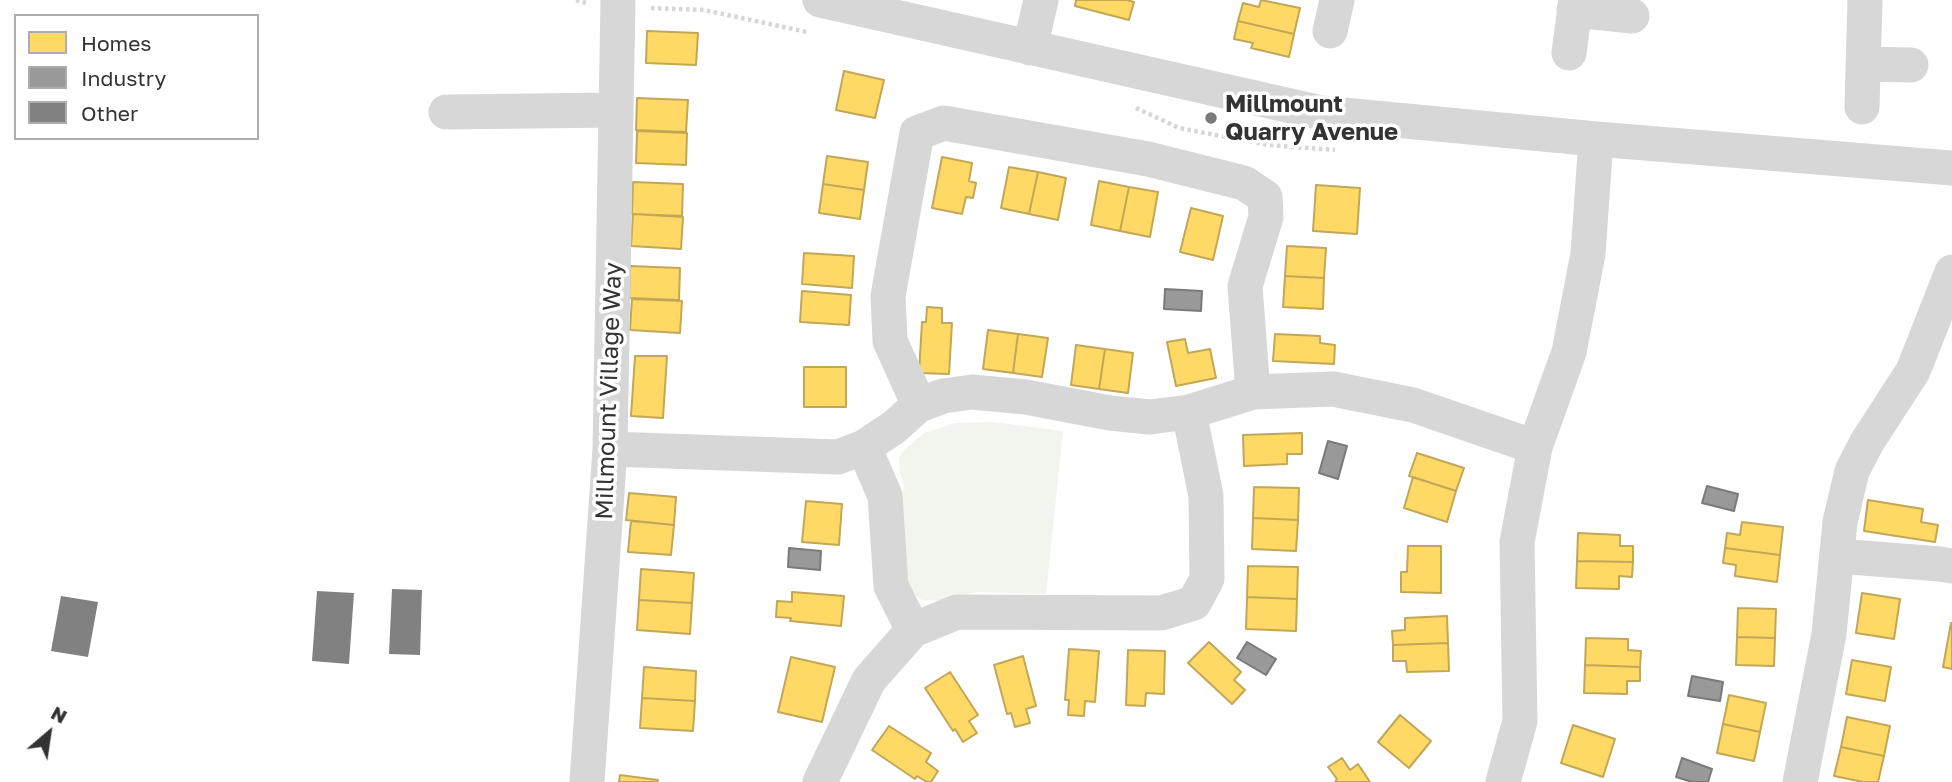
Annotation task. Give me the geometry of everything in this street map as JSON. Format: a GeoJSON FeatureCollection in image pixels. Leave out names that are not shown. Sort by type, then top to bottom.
{"type":"FeatureCollection","features":[{"type":"Feature","properties":{"kind":"street","name":"Millmount Village Way"},"geometry":{"type":"LineString","coordinates":[[587,782],[610,449],[618,0]]}},
{"type":"Feature","properties":{"kind":"street"},"geometry":{"type":"LineString","coordinates":[[820,0],[1322,113],[1952,168]]}},
{"type":"Feature","properties":{"kind":"street"},"geometry":{"type":"LineString","coordinates":[[1030,48],[1041,0]]}},
{"type":"Feature","properties":{"kind":"street"},"geometry":{"type":"LineString","coordinates":[[1862,107],[1865,0]]}},
{"type":"Feature","properties":{"kind":"street"},"geometry":{"type":"LineString","coordinates":[[1569,53],[1575,5],[1632,16]]}},
{"type":"Feature","properties":{"kind":"street"},"geometry":{"type":"LineString","coordinates":[[1863,64],[1911,65]]}},
{"type":"Feature","properties":{"kind":"street"},"geometry":{"type":"LineString","coordinates":[[446,112],[616,110]]}},
{"type":"Feature","properties":{"kind":"street"},"geometry":{"type":"LineString","coordinates":[[919,405],[890,341],[888,296],[917,133],[944,123],[1148,159],[1244,183],[1265,197],[1266,217],[1245,286],[1253,392]]}},
{"type":"Feature","properties":{"kind":"street"},"geometry":{"type":"LineString","coordinates":[[1509,780],[1520,721],[1517,542],[1535,447],[1569,352],[1588,254],[1596,139]]}},
{"type":"Feature","properties":{"kind":"street"},"geometry":{"type":"LineString","coordinates":[[1800,782],[1829,634],[1840,522],[1852,471],[1867,442],[1913,371],[1952,272]]}},
{"type":"Feature","properties":{"kind":"street"},"geometry":{"type":"LineString","coordinates":[[610,449],[838,457],[864,447],[893,428],[919,405],[943,396],[972,392],[1026,397],[1110,413],[1150,417],[1189,412],[1253,392],[1333,389],[1413,405],[1535,447]]}},
{"type":"Feature","properties":{"kind":"street"},"geometry":{"type":"LineString","coordinates":[[820,782],[869,680],[913,630],[957,612],[1161,612],[1194,603],[1207,579],[1206,496],[1189,412]]}},
{"type":"Feature","properties":{"kind":"street"},"geometry":{"type":"LineString","coordinates":[[864,447],[885,496],[891,586],[913,630]]}},
{"type":"Feature","properties":{"kind":"street"},"geometry":{"type":"LineString","coordinates":[[1837,556],[1952,566]]}},
{"type":"Feature","properties":{"kind":"shaded area"},"geometry":{"type":"Polygon","coordinates":[[[992,422],[1063,431],[1046,594],[977,592],[941,601],[922,600],[906,589],[898,494],[905,489],[899,457],[924,433],[955,423],[992,422]]]}},
{"type":"Feature","properties":{"kind":"building: Homes"},"geometry":{"type":"Polygon","coordinates":[[[1076,0],[1134,2],[1129,20],[1075,6],[1076,0]]]}},
{"type":"Feature","properties":{"kind":"building: Homes"},"geometry":{"type":"Polygon","coordinates":[[[1261,0],[1300,8],[1294,34],[1238,21],[1243,3],[1259,7],[1261,0]]]}},
{"type":"Feature","properties":{"kind":"building: Homes"},"geometry":{"type":"Polygon","coordinates":[[[1238,21],[1294,34],[1289,57],[1251,48],[1253,43],[1234,39],[1238,21]]]}},
{"type":"Feature","properties":{"kind":"building: Homes"},"geometry":{"type":"Polygon","coordinates":[[[647,31],[698,33],[696,65],[646,63],[647,31]]]}},
{"type":"Feature","properties":{"kind":"building: Homes"},"geometry":{"type":"Polygon","coordinates":[[[844,71],[884,80],[875,118],[836,110],[844,71]]]}},
{"type":"Feature","properties":{"kind":"building: Homes"},"geometry":{"type":"Polygon","coordinates":[[[637,98],[688,100],[686,132],[636,130],[637,98]]]}},
{"type":"Feature","properties":{"kind":"building: Homes"},"geometry":{"type":"Polygon","coordinates":[[[637,131],[687,133],[686,165],[636,163],[637,131]]]}},
{"type":"Feature","properties":{"kind":"building: Homes"},"geometry":{"type":"Polygon","coordinates":[[[827,156],[868,162],[864,190],[823,184],[827,156]]]}},
{"type":"Feature","properties":{"kind":"building: Homes"},"geometry":{"type":"Polygon","coordinates":[[[942,157],[972,163],[969,181],[976,183],[973,198],[966,197],[962,214],[932,208],[942,157]]]}},
{"type":"Feature","properties":{"kind":"building: Homes"},"geometry":{"type":"Polygon","coordinates":[[[1009,167],[1038,172],[1029,214],[1001,208],[1009,167]]]}},
{"type":"Feature","properties":{"kind":"building: Homes"},"geometry":{"type":"Polygon","coordinates":[[[1038,172],[1066,178],[1058,220],[1029,214],[1038,172]]]}},
{"type":"Feature","properties":{"kind":"building: Homes"},"geometry":{"type":"Polygon","coordinates":[[[1099,181],[1129,187],[1120,231],[1091,225],[1099,181]]]}},
{"type":"Feature","properties":{"kind":"building: Homes"},"geometry":{"type":"Polygon","coordinates":[[[633,182],[683,184],[682,216],[632,214],[633,182]]]}},
{"type":"Feature","properties":{"kind":"building: Homes"},"geometry":{"type":"Polygon","coordinates":[[[823,184],[864,190],[860,219],[819,213],[823,184]]]}},
{"type":"Feature","properties":{"kind":"building: Homes"},"geometry":{"type":"Polygon","coordinates":[[[1316,185],[1360,188],[1357,234],[1313,231],[1316,185]]]}},
{"type":"Feature","properties":{"kind":"building: Homes"},"geometry":{"type":"Polygon","coordinates":[[[1129,187],[1158,192],[1150,237],[1120,231],[1129,187]]]}},
{"type":"Feature","properties":{"kind":"building: Homes"},"geometry":{"type":"Polygon","coordinates":[[[1191,208],[1223,216],[1213,260],[1180,252],[1191,208]]]}},
{"type":"Feature","properties":{"kind":"building: Homes"},"geometry":{"type":"Polygon","coordinates":[[[633,214],[683,217],[681,249],[631,246],[633,214]]]}},
{"type":"Feature","properties":{"kind":"building: Homes"},"geometry":{"type":"Polygon","coordinates":[[[1287,246],[1326,248],[1324,278],[1285,276],[1287,246]]]}},
{"type":"Feature","properties":{"kind":"building: Homes"},"geometry":{"type":"Polygon","coordinates":[[[804,253],[854,256],[852,288],[802,284],[804,253]]]}},
{"type":"Feature","properties":{"kind":"building: Homes"},"geometry":{"type":"Polygon","coordinates":[[[630,266],[680,268],[679,300],[629,298],[630,266]]]}},
{"type":"Feature","properties":{"kind":"building: Homes"},"geometry":{"type":"Polygon","coordinates":[[[1285,276],[1324,278],[1323,309],[1283,307],[1285,276]]]}},
{"type":"Feature","properties":{"kind":"building: Homes"},"geometry":{"type":"Polygon","coordinates":[[[802,291],[851,295],[849,325],[800,322],[802,291]]]}},
{"type":"Feature","properties":{"kind":"building: Homes"},"geometry":{"type":"Polygon","coordinates":[[[632,299],[682,301],[680,333],[630,330],[632,299]]]}},
{"type":"Feature","properties":{"kind":"building: Homes"},"geometry":{"type":"Polygon","coordinates":[[[927,307],[942,308],[942,323],[952,323],[949,374],[919,373],[922,322],[926,322],[927,307]]]}},
{"type":"Feature","properties":{"kind":"building: Homes"},"geometry":{"type":"Polygon","coordinates":[[[988,330],[1018,334],[1013,373],[983,369],[988,330]]]}},
{"type":"Feature","properties":{"kind":"building: Homes"},"geometry":{"type":"Polygon","coordinates":[[[1018,334],[1048,338],[1042,377],[1013,373],[1018,334]]]}},
{"type":"Feature","properties":{"kind":"building: Homes"},"geometry":{"type":"Polygon","coordinates":[[[1275,334],[1320,336],[1320,343],[1335,345],[1334,364],[1273,361],[1275,334]]]}},
{"type":"Feature","properties":{"kind":"building: Homes"},"geometry":{"type":"Polygon","coordinates":[[[1185,339],[1188,353],[1210,349],[1216,378],[1176,386],[1167,342],[1185,339]]]}},
{"type":"Feature","properties":{"kind":"building: Homes"},"geometry":{"type":"Polygon","coordinates":[[[1076,345],[1105,349],[1099,389],[1071,385],[1076,345]]]}},
{"type":"Feature","properties":{"kind":"building: Homes"},"geometry":{"type":"Polygon","coordinates":[[[1105,349],[1133,353],[1128,393],[1099,389],[1105,349]]]}},
{"type":"Feature","properties":{"kind":"building: Homes"},"geometry":{"type":"Polygon","coordinates":[[[635,356],[667,356],[663,418],[631,416],[635,356]]]}},
{"type":"Feature","properties":{"kind":"building: Homes"},"geometry":{"type":"Polygon","coordinates":[[[804,367],[846,367],[846,407],[804,407],[804,367]]]}},
{"type":"Feature","properties":{"kind":"building: Homes"},"geometry":{"type":"Polygon","coordinates":[[[1302,433],[1302,454],[1287,454],[1287,464],[1244,466],[1243,435],[1302,433]]]}},
{"type":"Feature","properties":{"kind":"building: Homes"},"geometry":{"type":"Polygon","coordinates":[[[1417,453],[1464,468],[1456,491],[1409,476],[1417,453]]]}},
{"type":"Feature","properties":{"kind":"building: Homes"},"geometry":{"type":"Polygon","coordinates":[[[1413,477],[1456,491],[1447,522],[1404,508],[1413,477]]]}},
{"type":"Feature","properties":{"kind":"building: Homes"},"geometry":{"type":"Polygon","coordinates":[[[1254,487],[1299,488],[1298,520],[1253,518],[1254,487]]]}},
{"type":"Feature","properties":{"kind":"building: Homes"},"geometry":{"type":"Polygon","coordinates":[[[629,493],[676,497],[674,525],[626,520],[629,493]]]}},
{"type":"Feature","properties":{"kind":"building: Homes"},"geometry":{"type":"Polygon","coordinates":[[[1868,500],[1923,509],[1921,522],[1938,525],[1935,542],[1864,531],[1868,500]]]}},
{"type":"Feature","properties":{"kind":"building: Homes"},"geometry":{"type":"Polygon","coordinates":[[[806,501],[842,504],[839,545],[802,542],[806,501]]]}},
{"type":"Feature","properties":{"kind":"building: Homes"},"geometry":{"type":"Polygon","coordinates":[[[1253,518],[1298,520],[1296,551],[1252,549],[1253,518]]]}},
{"type":"Feature","properties":{"kind":"building: Homes"},"geometry":{"type":"Polygon","coordinates":[[[631,521],[674,525],[671,555],[628,552],[631,521]]]}},
{"type":"Feature","properties":{"kind":"building: Homes"},"geometry":{"type":"Polygon","coordinates":[[[1742,522],[1783,527],[1780,555],[1725,548],[1727,533],[1740,535],[1742,522]]]}},
{"type":"Feature","properties":{"kind":"building: Homes"},"geometry":{"type":"Polygon","coordinates":[[[1578,533],[1620,535],[1620,546],[1633,546],[1633,562],[1577,561],[1578,533]]]}},
{"type":"Feature","properties":{"kind":"building: Homes"},"geometry":{"type":"Polygon","coordinates":[[[1408,546],[1441,546],[1441,593],[1401,592],[1401,572],[1407,572],[1408,546]]]}},
{"type":"Feature","properties":{"kind":"building: Homes"},"geometry":{"type":"Polygon","coordinates":[[[1725,548],[1780,555],[1777,582],[1735,576],[1736,565],[1723,563],[1725,548]]]}},
{"type":"Feature","properties":{"kind":"building: Homes"},"geometry":{"type":"Polygon","coordinates":[[[1577,561],[1633,562],[1632,577],[1619,576],[1619,589],[1576,588],[1577,561]]]}},
{"type":"Feature","properties":{"kind":"building: Homes"},"geometry":{"type":"Polygon","coordinates":[[[1248,566],[1298,567],[1297,599],[1247,597],[1248,566]]]}},
{"type":"Feature","properties":{"kind":"building: Homes"},"geometry":{"type":"Polygon","coordinates":[[[641,569],[694,573],[692,603],[639,600],[641,569]]]}},
{"type":"Feature","properties":{"kind":"building: Homes"},"geometry":{"type":"Polygon","coordinates":[[[792,592],[844,596],[841,626],[776,617],[777,601],[792,602],[792,592]]]}},
{"type":"Feature","properties":{"kind":"building: Homes"},"geometry":{"type":"Polygon","coordinates":[[[1862,593],[1900,599],[1894,639],[1856,633],[1862,593]]]}},
{"type":"Feature","properties":{"kind":"building: Homes"},"geometry":{"type":"Polygon","coordinates":[[[1247,597],[1297,599],[1296,631],[1246,629],[1247,597]]]}},
{"type":"Feature","properties":{"kind":"building: Homes"},"geometry":{"type":"Polygon","coordinates":[[[639,600],[692,603],[690,634],[637,630],[639,600]]]}},
{"type":"Feature","properties":{"kind":"building: Homes"},"geometry":{"type":"Polygon","coordinates":[[[1738,608],[1776,609],[1775,638],[1737,637],[1738,608]]]}},
{"type":"Feature","properties":{"kind":"building: Homes"},"geometry":{"type":"Polygon","coordinates":[[[1447,616],[1448,643],[1393,645],[1392,631],[1405,630],[1405,618],[1447,616]]]}},
{"type":"Feature","properties":{"kind":"building: Homes"},"geometry":{"type":"Polygon","coordinates":[[[1952,623],[1952,669],[1943,667],[1952,623]]]}},
{"type":"Feature","properties":{"kind":"building: Homes"},"geometry":{"type":"Polygon","coordinates":[[[1737,637],[1775,638],[1774,666],[1736,665],[1737,637]]]}},
{"type":"Feature","properties":{"kind":"building: Homes"},"geometry":{"type":"Polygon","coordinates":[[[1586,638],[1628,639],[1628,650],[1641,651],[1640,667],[1585,665],[1586,638]]]}},
{"type":"Feature","properties":{"kind":"building: Homes"},"geometry":{"type":"Polygon","coordinates":[[[1209,642],[1241,672],[1234,680],[1245,690],[1232,704],[1188,663],[1209,642]]]}},
{"type":"Feature","properties":{"kind":"building: Homes"},"geometry":{"type":"Polygon","coordinates":[[[1448,643],[1449,671],[1407,672],[1406,661],[1393,661],[1393,645],[1448,643]]]}},
{"type":"Feature","properties":{"kind":"building: Homes"},"geometry":{"type":"Polygon","coordinates":[[[1069,649],[1099,651],[1095,702],[1085,701],[1084,716],[1068,715],[1069,700],[1065,700],[1069,649]]]}},
{"type":"Feature","properties":{"kind":"building: Homes"},"geometry":{"type":"Polygon","coordinates":[[[1128,650],[1165,651],[1164,694],[1146,693],[1145,706],[1126,705],[1128,650]]]}},
{"type":"Feature","properties":{"kind":"building: Homes"},"geometry":{"type":"Polygon","coordinates":[[[1023,656],[1036,706],[1026,709],[1030,723],[1015,727],[1011,713],[1007,714],[994,665],[1023,656]]]}},
{"type":"Feature","properties":{"kind":"building: Homes"},"geometry":{"type":"Polygon","coordinates":[[[791,657],[835,667],[822,722],[778,712],[791,657]]]}},
{"type":"Feature","properties":{"kind":"building: Homes"},"geometry":{"type":"Polygon","coordinates":[[[1852,660],[1891,667],[1885,701],[1846,694],[1852,660]]]}},
{"type":"Feature","properties":{"kind":"building: Homes"},"geometry":{"type":"Polygon","coordinates":[[[1585,665],[1640,667],[1640,681],[1627,681],[1627,694],[1584,693],[1585,665]]]}},
{"type":"Feature","properties":{"kind":"building: Homes"},"geometry":{"type":"Polygon","coordinates":[[[644,667],[696,671],[695,701],[642,698],[644,667]]]}},
{"type":"Feature","properties":{"kind":"building: Homes"},"geometry":{"type":"Polygon","coordinates":[[[950,672],[978,715],[969,721],[977,733],[963,742],[925,688],[950,672]]]}},
{"type":"Feature","properties":{"kind":"building: Homes"},"geometry":{"type":"Polygon","coordinates":[[[1729,695],[1766,703],[1760,732],[1723,724],[1729,695]]]}},
{"type":"Feature","properties":{"kind":"building: Homes"},"geometry":{"type":"Polygon","coordinates":[[[642,698],[695,701],[693,731],[640,728],[642,698]]]}},
{"type":"Feature","properties":{"kind":"building: Homes"},"geometry":{"type":"Polygon","coordinates":[[[1400,715],[1431,741],[1409,768],[1378,742],[1400,715]]]}},
{"type":"Feature","properties":{"kind":"building: Homes"},"geometry":{"type":"Polygon","coordinates":[[[1847,717],[1890,726],[1884,756],[1841,747],[1847,717]]]}},
{"type":"Feature","properties":{"kind":"building: Homes"},"geometry":{"type":"Polygon","coordinates":[[[1723,724],[1760,732],[1754,761],[1717,753],[1723,724]]]}},
{"type":"Feature","properties":{"kind":"building: Homes"},"geometry":{"type":"Polygon","coordinates":[[[1573,725],[1615,739],[1603,777],[1561,763],[1573,725]]]}},
{"type":"Feature","properties":{"kind":"building: Homes"},"geometry":{"type":"Polygon","coordinates":[[[889,726],[931,753],[926,762],[938,771],[931,782],[917,776],[915,779],[872,750],[889,726]]]}},
{"type":"Feature","properties":{"kind":"building: Homes"},"geometry":{"type":"Polygon","coordinates":[[[1841,747],[1884,756],[1878,782],[1834,776],[1841,747]]]}},
{"type":"Feature","properties":{"kind":"building: Homes"},"geometry":{"type":"Polygon","coordinates":[[[1342,758],[1350,770],[1358,764],[1370,782],[1335,782],[1337,779],[1328,767],[1342,758]]]}},
{"type":"Feature","properties":{"kind":"building: Homes"},"geometry":{"type":"Polygon","coordinates":[[[620,775],[658,780],[619,782],[620,775]]]}},
{"type":"Feature","properties":{"kind":"building: Industry"},"geometry":{"type":"Polygon","coordinates":[[[1165,289],[1202,291],[1201,311],[1164,309],[1165,289]]]}},
{"type":"Feature","properties":{"kind":"building: Industry"},"geometry":{"type":"Polygon","coordinates":[[[1328,441],[1347,446],[1338,479],[1319,473],[1328,441]]]}},
{"type":"Feature","properties":{"kind":"building: Industry"},"geometry":{"type":"Polygon","coordinates":[[[1707,486],[1738,494],[1734,511],[1702,503],[1707,486]]]}},
{"type":"Feature","properties":{"kind":"building: Industry"},"geometry":{"type":"Polygon","coordinates":[[[789,548],[821,551],[820,570],[788,567],[789,548]]]}},
{"type":"Feature","properties":{"kind":"building: Industry"},"geometry":{"type":"Polygon","coordinates":[[[1247,642],[1276,659],[1266,675],[1237,658],[1247,642]]]}},
{"type":"Feature","properties":{"kind":"building: Industry"},"geometry":{"type":"Polygon","coordinates":[[[1692,676],[1723,682],[1720,701],[1688,696],[1692,676]]]}},
{"type":"Feature","properties":{"kind":"building: Industry"},"geometry":{"type":"Polygon","coordinates":[[[1682,758],[1712,769],[1708,782],[1692,782],[1676,777],[1682,758]]]}},
{"type":"Feature","properties":{"kind":"building: Other"},"geometry":{"type":"Polygon","coordinates":[[[392,589],[422,590],[420,655],[389,654],[392,589]]]}},
{"type":"Feature","properties":{"kind":"building: Other"},"geometry":{"type":"Polygon","coordinates":[[[317,591],[354,593],[349,664],[312,661],[317,591]]]}},
{"type":"Feature","properties":{"kind":"building: Other"},"geometry":{"type":"Polygon","coordinates":[[[61,596],[98,602],[88,657],[51,651],[61,596]]]}},
{"type":"Feature","properties":{"kind":"place","name":"Millmount Quarry Avenue"},"geometry":{"type":"Point","coordinates":[1211,118]}}]}
